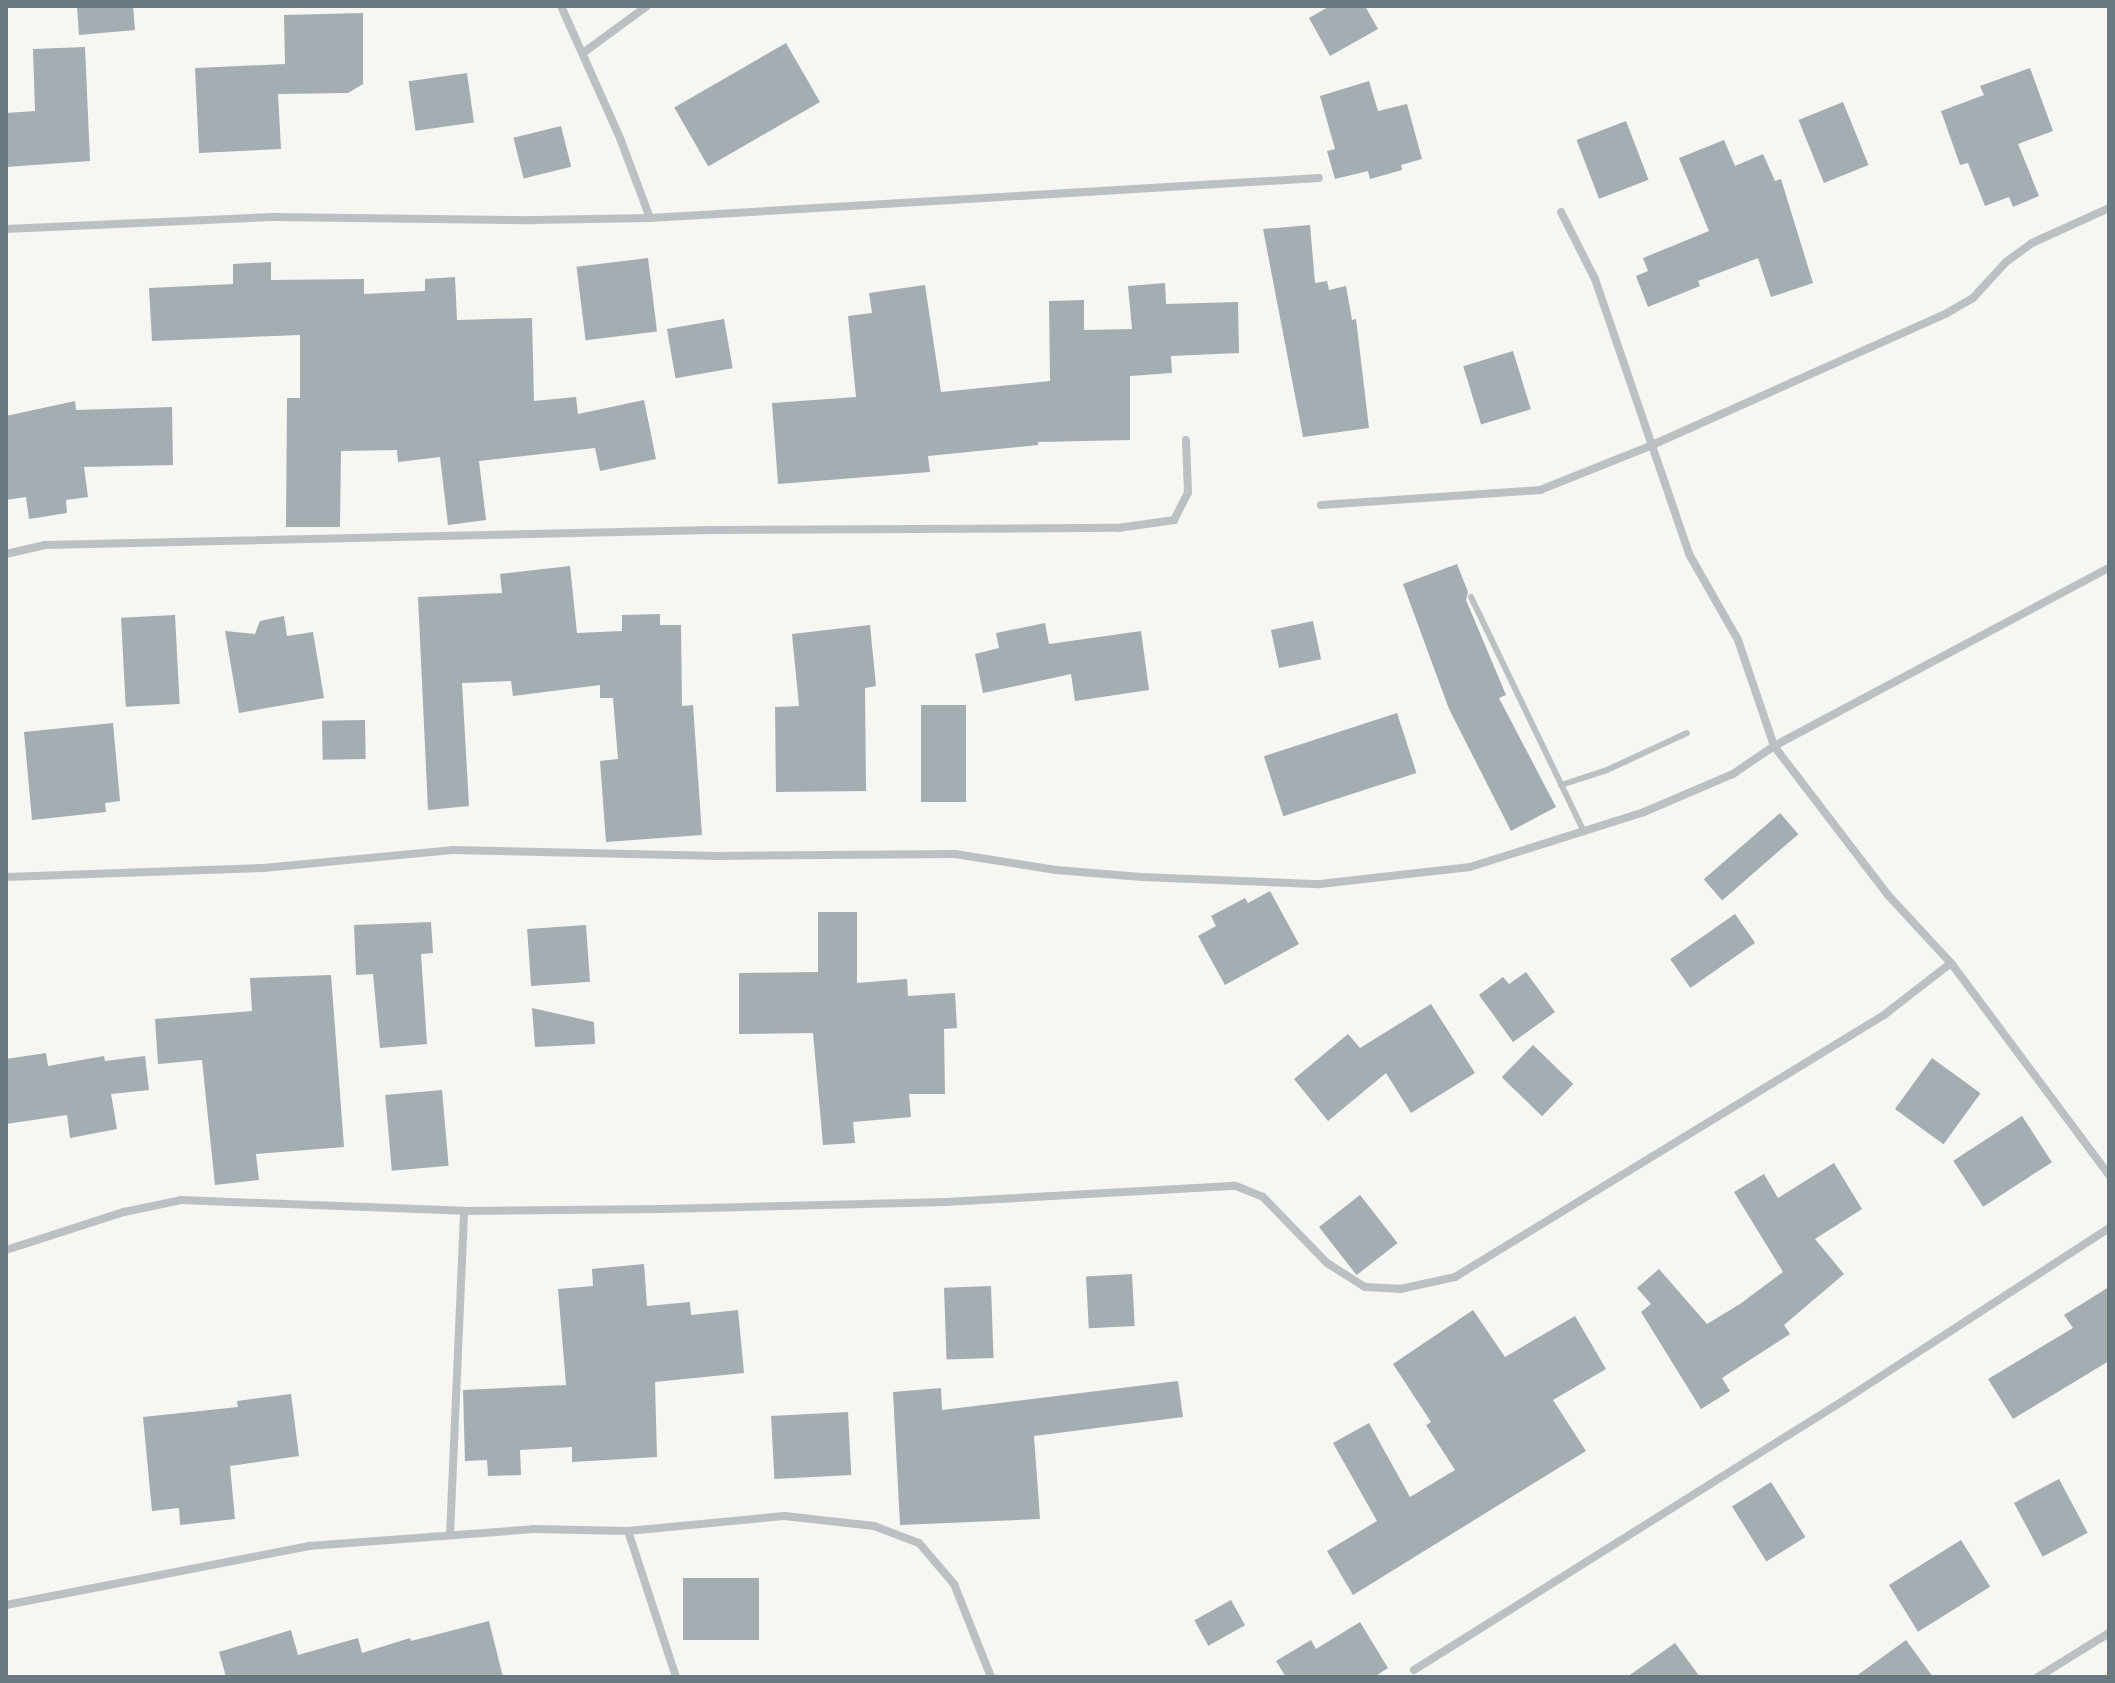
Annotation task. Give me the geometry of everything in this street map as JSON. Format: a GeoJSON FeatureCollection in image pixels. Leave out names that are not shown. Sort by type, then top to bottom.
{"type":"FeatureCollection","features":[{"type":"Feature","properties":{"kind":"street"},"geometry":{"type":"LineString","coordinates":[[561,6],[650,218]]}},
{"type":"Feature","properties":{"kind":"street"},"geometry":{"type":"LineString","coordinates":[[583,53],[647,6]]}},
{"type":"Feature","properties":{"kind":"street"},"geometry":{"type":"LineString","coordinates":[[6,229],[272,217],[650,218],[1319,178]]}},
{"type":"Feature","properties":{"kind":"street"},"geometry":{"type":"LineString","coordinates":[[1321,505],[1540,490],[1650,446],[1947,313],[1973,298],[2006,262],[2032,243],[2109,208]]}},
{"type":"Feature","properties":{"kind":"street"},"geometry":{"type":"LineString","coordinates":[[1561,212],[1595,279],[1689,554],[1738,640],[1774,746],[1887,894],[1951,963],[2109,1175]]}},
{"type":"Feature","properties":{"kind":"street"},"geometry":{"type":"LineString","coordinates":[[6,554],[45,545],[711,530],[1118,528],[1174,520],[1188,493],[1186,440]]}},
{"type":"Feature","properties":{"kind":"street"},"geometry":{"type":"LineString","coordinates":[[6,877],[263,868],[452,850],[718,856],[955,854],[1056,870],[1167,879],[1320,884],[1470,867],[1644,812],[1733,774],[1774,746],[2108,570]]}},
{"type":"Feature","properties":{"kind":"street"},"geometry":{"type":"LineString","coordinates":[[6,1250],[124,1212],[181,1200],[464,1211],[946,1202],[1236,1186],[1263,1197],[1327,1263],[1365,1287],[1400,1289],[1455,1277],[1884,1015],[1951,963]]}},
{"type":"Feature","properties":{"kind":"street"},"geometry":{"type":"LineString","coordinates":[[450,1535],[464,1211]]}},
{"type":"Feature","properties":{"kind":"street"},"geometry":{"type":"LineString","coordinates":[[1414,1670],[1849,1397],[2109,1228]]}},
{"type":"Feature","properties":{"kind":"street"},"geometry":{"type":"LineString","coordinates":[[6,1605],[309,1546],[533,1529],[628,1531],[784,1516],[874,1526],[919,1543],[954,1584],[991,1677]]}},
{"type":"Feature","properties":{"kind":"street"},"geometry":{"type":"LineString","coordinates":[[628,1531],[676,1677]]}},
{"type":"Feature","properties":{"kind":"street"},"geometry":{"type":"LineString","coordinates":[[2038,1677],[2109,1633]]}},
{"type":"Feature","properties":{"kind":"lane"},"geometry":{"type":"LineString","coordinates":[[1471,597],[1584,832]]}},
{"type":"Feature","properties":{"kind":"lane"},"geometry":{"type":"LineString","coordinates":[[1561,785],[1607,770],[1687,733]]}},
{"type":"Feature","properties":{"kind":"building"},"geometry":{"type":"Polygon","coordinates":[[[77,6],[133,6],[135,30],[79,35],[77,6]]]}},
{"type":"Feature","properties":{"kind":"building"},"geometry":{"type":"Polygon","coordinates":[[[1330,6],[1365,6],[1378,29],[1330,56],[1309,18],[1330,6]]]}},
{"type":"Feature","properties":{"kind":"building"},"geometry":{"type":"Polygon","coordinates":[[[363,13],[363,84],[348,93],[278,94],[281,149],[199,153],[195,68],[285,64],[284,15],[363,13]]]}},
{"type":"Feature","properties":{"kind":"building"},"geometry":{"type":"Polygon","coordinates":[[[786,43],[820,102],[708,166],[674,108],[786,43]]]}},
{"type":"Feature","properties":{"kind":"building"},"geometry":{"type":"Polygon","coordinates":[[[85,47],[90,161],[6,167],[6,113],[35,111],[33,49],[85,47]]]}},
{"type":"Feature","properties":{"kind":"building"},"geometry":{"type":"Polygon","coordinates":[[[2030,68],[2053,131],[2018,144],[2039,196],[2013,207],[2009,197],[1985,206],[1968,163],[1960,165],[1941,111],[1984,95],[1980,86],[2030,68]]]}},
{"type":"Feature","properties":{"kind":"building"},"geometry":{"type":"Polygon","coordinates":[[[467,73],[474,123],[416,131],[409,81],[467,73]]]}},
{"type":"Feature","properties":{"kind":"building"},"geometry":{"type":"Polygon","coordinates":[[[1369,81],[1378,111],[1407,104],[1422,159],[1401,165],[1402,170],[1370,179],[1368,171],[1335,179],[1327,151],[1335,149],[1320,96],[1369,81]]]}},
{"type":"Feature","properties":{"kind":"building"},"geometry":{"type":"Polygon","coordinates":[[[1843,102],[1868,165],[1824,183],[1798,120],[1843,102]]]}},
{"type":"Feature","properties":{"kind":"building"},"geometry":{"type":"Polygon","coordinates":[[[1626,121],[1649,180],[1599,199],[1577,140],[1626,121]]]}},
{"type":"Feature","properties":{"kind":"building"},"geometry":{"type":"Polygon","coordinates":[[[561,126],[571,167],[524,179],[513,138],[561,126]]]}},
{"type":"Feature","properties":{"kind":"building"},"geometry":{"type":"Polygon","coordinates":[[[1724,140],[1735,166],[1763,154],[1775,181],[1781,179],[1813,283],[1771,297],[1758,258],[1698,281],[1700,286],[1648,307],[1636,276],[1648,271],[1643,258],[1709,231],[1679,158],[1724,140]]]}},
{"type":"Feature","properties":{"kind":"building"},"geometry":{"type":"Polygon","coordinates":[[[1310,225],[1315,283],[1327,281],[1329,290],[1346,286],[1352,320],[1356,319],[1369,428],[1303,437],[1263,229],[1310,225]]]}},
{"type":"Feature","properties":{"kind":"building"},"geometry":{"type":"Polygon","coordinates":[[[648,258],[657,331],[586,340],[577,267],[648,258]]]}},
{"type":"Feature","properties":{"kind":"building"},"geometry":{"type":"Polygon","coordinates":[[[271,262],[271,280],[364,279],[364,294],[425,291],[425,279],[455,277],[457,320],[532,318],[534,401],[576,397],[578,414],[644,400],[656,459],[600,471],[595,448],[479,461],[486,520],[448,525],[440,457],[398,462],[397,450],[341,451],[340,527],[286,527],[287,398],[300,398],[300,335],[152,341],[149,288],[233,284],[233,264],[271,262]]]}},
{"type":"Feature","properties":{"kind":"building"},"geometry":{"type":"Polygon","coordinates":[[[1165,283],[1166,304],[1238,302],[1239,353],[1171,356],[1172,373],[1130,376],[1130,440],[1038,442],[1038,445],[928,456],[930,472],[778,484],[772,403],[856,397],[848,316],[872,313],[869,293],[925,285],[941,392],[1050,381],[1049,301],[1084,300],[1084,330],[1132,329],[1128,286],[1165,283]]]}},
{"type":"Feature","properties":{"kind":"building"},"geometry":{"type":"Polygon","coordinates":[[[724,319],[733,368],[676,378],[667,329],[724,319]]]}},
{"type":"Feature","properties":{"kind":"building"},"geometry":{"type":"Polygon","coordinates":[[[1513,351],[1531,409],[1481,425],[1463,366],[1513,351]]]}},
{"type":"Feature","properties":{"kind":"building"},"geometry":{"type":"Polygon","coordinates":[[[75,401],[76,410],[172,407],[173,465],[84,467],[88,497],[66,500],[67,513],[29,519],[26,497],[6,500],[6,416],[75,401]]]}},
{"type":"Feature","properties":{"kind":"building"},"geometry":{"type":"Polygon","coordinates":[[[1457,564],[1468,592],[1466,600],[1506,695],[1499,698],[1556,807],[1511,831],[1449,709],[1403,584],[1457,564]]]}},
{"type":"Feature","properties":{"kind":"building"},"geometry":{"type":"Polygon","coordinates":[[[570,566],[577,633],[622,631],[622,615],[660,614],[660,625],[681,625],[682,706],[693,705],[702,835],[606,842],[600,761],[618,759],[613,698],[600,698],[600,685],[513,696],[511,681],[462,683],[469,806],[428,810],[418,597],[502,593],[500,574],[570,566]]]}},
{"type":"Feature","properties":{"kind":"building"},"geometry":{"type":"Polygon","coordinates":[[[175,615],[180,704],[126,707],[121,618],[175,615]]]}},
{"type":"Feature","properties":{"kind":"building"},"geometry":{"type":"Polygon","coordinates":[[[284,616],[287,636],[313,632],[324,698],[239,713],[225,631],[255,634],[260,621],[284,616]]]}},
{"type":"Feature","properties":{"kind":"building"},"geometry":{"type":"Polygon","coordinates":[[[1313,621],[1321,659],[1279,668],[1271,630],[1313,621]]]}},
{"type":"Feature","properties":{"kind":"building"},"geometry":{"type":"Polygon","coordinates":[[[1045,623],[1049,644],[1141,631],[1149,690],[1075,701],[1071,674],[983,693],[975,654],[999,648],[996,633],[1045,623]]]}},
{"type":"Feature","properties":{"kind":"building"},"geometry":{"type":"Polygon","coordinates":[[[870,625],[876,686],[865,688],[866,791],[776,792],[775,707],[799,706],[792,634],[870,625]]]}},
{"type":"Feature","properties":{"kind":"building"},"geometry":{"type":"Polygon","coordinates":[[[921,705],[966,705],[966,802],[921,802],[921,705]]]}},
{"type":"Feature","properties":{"kind":"building"},"geometry":{"type":"Polygon","coordinates":[[[1397,713],[1416,773],[1283,816],[1264,756],[1397,713]]]}},
{"type":"Feature","properties":{"kind":"building"},"geometry":{"type":"Polygon","coordinates":[[[365,720],[366,759],[323,760],[322,721],[365,720]]]}},
{"type":"Feature","properties":{"kind":"building"},"geometry":{"type":"Polygon","coordinates":[[[113,723],[120,801],[105,803],[106,812],[32,820],[24,732],[113,723]]]}},
{"type":"Feature","properties":{"kind":"building"},"geometry":{"type":"Polygon","coordinates":[[[1780,813],[1798,834],[1722,900],[1704,879],[1780,813]]]}},
{"type":"Feature","properties":{"kind":"building"},"geometry":{"type":"Polygon","coordinates":[[[1270,891],[1299,944],[1225,985],[1198,936],[1216,926],[1211,916],[1245,898],[1248,903],[1270,891]]]}},
{"type":"Feature","properties":{"kind":"building"},"geometry":{"type":"Polygon","coordinates":[[[818,912],[857,912],[857,983],[907,979],[908,996],[955,993],[957,1028],[944,1029],[945,1094],[909,1094],[911,1117],[853,1122],[855,1143],[823,1145],[813,1033],[739,1034],[739,973],[818,972],[818,912]]]}},
{"type":"Feature","properties":{"kind":"building"},"geometry":{"type":"Polygon","coordinates":[[[1735,914],[1755,943],[1690,988],[1670,959],[1735,914]]]}},
{"type":"Feature","properties":{"kind":"building"},"geometry":{"type":"Polygon","coordinates":[[[431,922],[433,953],[421,954],[427,1044],[380,1048],[373,974],[356,975],[354,925],[431,922]]]}},
{"type":"Feature","properties":{"kind":"building"},"geometry":{"type":"Polygon","coordinates":[[[586,925],[590,982],[531,986],[527,929],[586,925]]]}},
{"type":"Feature","properties":{"kind":"building"},"geometry":{"type":"Polygon","coordinates":[[[1526,972],[1555,1012],[1513,1042],[1479,995],[1503,977],[1509,984],[1526,972]]]}},
{"type":"Feature","properties":{"kind":"building"},"geometry":{"type":"Polygon","coordinates":[[[331,975],[344,1147],[256,1154],[259,1180],[215,1185],[202,1060],[158,1064],[155,1019],[252,1011],[250,978],[331,975]]]}},
{"type":"Feature","properties":{"kind":"building"},"geometry":{"type":"Polygon","coordinates":[[[1431,1004],[1475,1073],[1411,1113],[1386,1073],[1328,1121],[1294,1079],[1348,1034],[1360,1048],[1431,1004]]]}},
{"type":"Feature","properties":{"kind":"building"},"geometry":{"type":"Polygon","coordinates":[[[532,1008],[594,1022],[595,1044],[535,1047],[532,1008]]]}},
{"type":"Feature","properties":{"kind":"building"},"geometry":{"type":"Polygon","coordinates":[[[1533,1045],[1573,1084],[1542,1116],[1502,1077],[1533,1045]]]}},
{"type":"Feature","properties":{"kind":"building"},"geometry":{"type":"Polygon","coordinates":[[[46,1053],[48,1066],[104,1056],[105,1061],[145,1056],[149,1090],[111,1094],[117,1129],[70,1138],[67,1115],[6,1124],[6,1059],[46,1053]]]}},
{"type":"Feature","properties":{"kind":"building"},"geometry":{"type":"Polygon","coordinates":[[[1932,1058],[1981,1093],[1944,1144],[1895,1109],[1932,1058]]]}},
{"type":"Feature","properties":{"kind":"building"},"geometry":{"type":"Polygon","coordinates":[[[442,1090],[449,1166],[392,1171],[385,1095],[442,1090]]]}},
{"type":"Feature","properties":{"kind":"building"},"geometry":{"type":"Polygon","coordinates":[[[2022,1116],[2052,1162],[1983,1207],[1953,1161],[2022,1116]]]}},
{"type":"Feature","properties":{"kind":"building"},"geometry":{"type":"Polygon","coordinates":[[[1834,1163],[1862,1209],[1815,1239],[1844,1274],[1784,1325],[1790,1334],[1722,1378],[1730,1391],[1701,1409],[1641,1312],[1651,1304],[1637,1288],[1659,1269],[1707,1324],[1740,1304],[1783,1272],[1734,1192],[1764,1174],[1778,1198],[1834,1163]]]}},
{"type":"Feature","properties":{"kind":"building"},"geometry":{"type":"Polygon","coordinates":[[[1360,1195],[1398,1243],[1357,1275],[1319,1227],[1360,1195]]]}},
{"type":"Feature","properties":{"kind":"building"},"geometry":{"type":"Polygon","coordinates":[[[644,1264],[647,1306],[690,1302],[691,1315],[738,1310],[744,1373],[655,1382],[657,1457],[572,1462],[572,1447],[520,1450],[521,1475],[488,1476],[487,1460],[465,1461],[463,1390],[566,1385],[558,1289],[593,1286],[592,1269],[644,1264]]]}},
{"type":"Feature","properties":{"kind":"building"},"geometry":{"type":"Polygon","coordinates":[[[1132,1274],[1135,1326],[1089,1328],[1086,1276],[1132,1274]]]}},
{"type":"Feature","properties":{"kind":"building"},"geometry":{"type":"Polygon","coordinates":[[[991,1286],[994,1358],[947,1360],[944,1288],[991,1286]]]}},
{"type":"Feature","properties":{"kind":"building"},"geometry":{"type":"Polygon","coordinates":[[[2109,1287],[2109,1361],[2013,1419],[1988,1379],[2073,1328],[2064,1315],[2109,1287]]]}},
{"type":"Feature","properties":{"kind":"building"},"geometry":{"type":"Polygon","coordinates":[[[1473,1310],[1505,1357],[1575,1316],[1606,1369],[1553,1400],[1586,1451],[1353,1595],[1327,1551],[1377,1521],[1333,1443],[1369,1423],[1410,1497],[1455,1470],[1426,1425],[1431,1422],[1393,1364],[1473,1310]]]}},
{"type":"Feature","properties":{"kind":"building"},"geometry":{"type":"Polygon","coordinates":[[[1178,1381],[1183,1417],[1034,1436],[1040,1519],[900,1525],[893,1392],[941,1388],[942,1410],[1178,1381]]]}},
{"type":"Feature","properties":{"kind":"building"},"geometry":{"type":"Polygon","coordinates":[[[291,1394],[299,1456],[230,1466],[235,1519],[180,1525],[179,1508],[152,1511],[143,1417],[238,1407],[237,1401],[291,1394]]]}},
{"type":"Feature","properties":{"kind":"building"},"geometry":{"type":"Polygon","coordinates":[[[848,1412],[851,1475],[774,1479],[771,1416],[848,1412]]]}},
{"type":"Feature","properties":{"kind":"building"},"geometry":{"type":"Polygon","coordinates":[[[2059,1479],[2088,1533],[2043,1557],[2014,1503],[2059,1479]]]}},
{"type":"Feature","properties":{"kind":"building"},"geometry":{"type":"Polygon","coordinates":[[[1771,1482],[1805,1537],[1766,1561],[1732,1506],[1771,1482]]]}},
{"type":"Feature","properties":{"kind":"building"},"geometry":{"type":"Polygon","coordinates":[[[1961,1540],[1990,1587],[1918,1632],[1889,1585],[1961,1540]]]}},
{"type":"Feature","properties":{"kind":"building"},"geometry":{"type":"Polygon","coordinates":[[[683,1578],[759,1578],[759,1640],[683,1640],[683,1578]]]}},
{"type":"Feature","properties":{"kind":"building"},"geometry":{"type":"Polygon","coordinates":[[[1231,1600],[1245,1625],[1208,1646],[1194,1620],[1231,1600]]]}},
{"type":"Feature","properties":{"kind":"building"},"geometry":{"type":"Polygon","coordinates":[[[489,1621],[503,1677],[226,1677],[219,1652],[291,1630],[298,1655],[358,1638],[362,1653],[410,1638],[411,1641],[489,1621]]]}},
{"type":"Feature","properties":{"kind":"building"},"geometry":{"type":"Polygon","coordinates":[[[1360,1622],[1388,1668],[1374,1677],[1286,1677],[1276,1661],[1311,1640],[1316,1649],[1360,1622]]]}},
{"type":"Feature","properties":{"kind":"building"},"geometry":{"type":"Polygon","coordinates":[[[1906,1640],[1933,1677],[1855,1677],[1906,1640]]]}},
{"type":"Feature","properties":{"kind":"building"},"geometry":{"type":"Polygon","coordinates":[[[1675,1643],[1700,1677],[1627,1677],[1675,1643]]]}}]}
